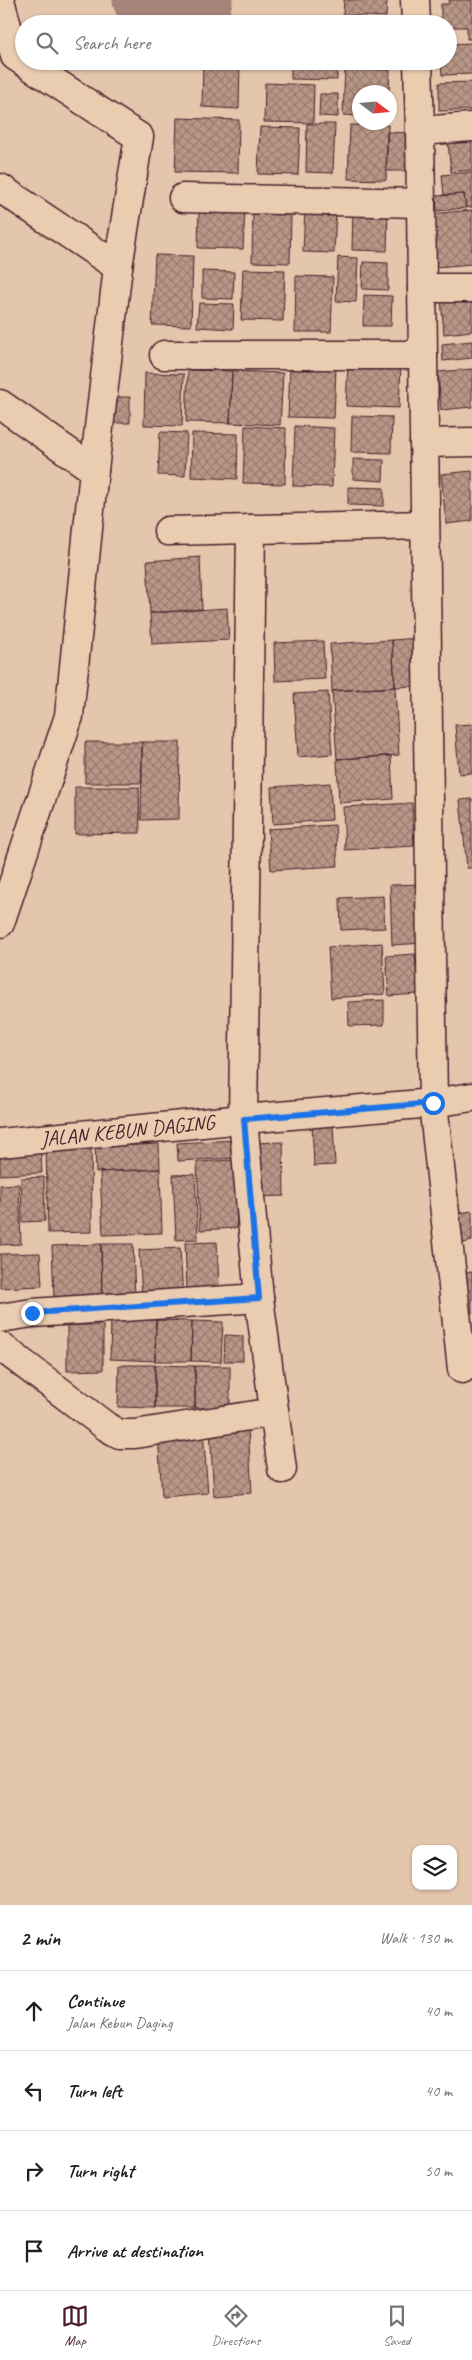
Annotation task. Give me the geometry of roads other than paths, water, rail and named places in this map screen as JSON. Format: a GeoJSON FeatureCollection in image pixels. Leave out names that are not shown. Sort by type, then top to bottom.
{"type":"FeatureCollection","features":[{"type":"Feature","properties":{"kind":"street"},"geometry":{"type":"LineString","coordinates":[[0,0],[15,56]]}},
{"type":"Feature","properties":{"kind":"street"},"geometry":{"type":"LineString","coordinates":[[415,0],[416,15]]}},
{"type":"Feature","properties":{"kind":"street"},"geometry":{"type":"LineString","coordinates":[[0,923],[69,716],[94,470],[118,267],[139,137],[36,70]]}},
{"type":"Feature","properties":{"kind":"street"},"geometry":{"type":"LineString","coordinates":[[418,70],[433,1103],[462,1369]]}},
{"type":"Feature","properties":{"kind":"street"},"geometry":{"type":"LineString","coordinates":[[420,131],[472,127]]}},
{"type":"Feature","properties":{"kind":"street"},"geometry":{"type":"LineString","coordinates":[[0,188],[118,267]]}},
{"type":"Feature","properties":{"kind":"street"},"geometry":{"type":"LineString","coordinates":[[184,198],[421,203]]}},
{"type":"Feature","properties":{"kind":"street"},"geometry":{"type":"LineString","coordinates":[[422,288],[472,288]]}},
{"type":"Feature","properties":{"kind":"street"},"geometry":{"type":"LineString","coordinates":[[164,355],[423,355]]}},
{"type":"Feature","properties":{"kind":"street"},"geometry":{"type":"LineString","coordinates":[[0,404],[94,470]]}},
{"type":"Feature","properties":{"kind":"street"},"geometry":{"type":"LineString","coordinates":[[424,443],[472,442]]}},
{"type":"Feature","properties":{"kind":"street"},"geometry":{"type":"LineString","coordinates":[[168,531],[425,525]]}},
{"type":"Feature","properties":{"kind":"street"},"geometry":{"type":"LineString","coordinates":[[250,529],[244,1119],[259,1298],[282,1468]]}},
{"type":"Feature","properties":{"kind":"street","name":"JALAN KEBUN DAGING"},"geometry":{"type":"LineString","coordinates":[[0,1143],[433,1103],[472,1097]]}},
{"type":"Feature","properties":{"kind":"street"},"geometry":{"type":"LineString","coordinates":[[0,1318],[32,1313],[259,1298]]}},
{"type":"Feature","properties":{"kind":"street"},"geometry":{"type":"LineString","coordinates":[[0,1346],[107,1427],[119,1434],[135,1434],[274,1412]]}},
{"type":"Feature","properties":{"kind":"waterway"},"geometry":{"type":"LineString","coordinates":[[140,0],[153,9],[205,0]]}}]}
